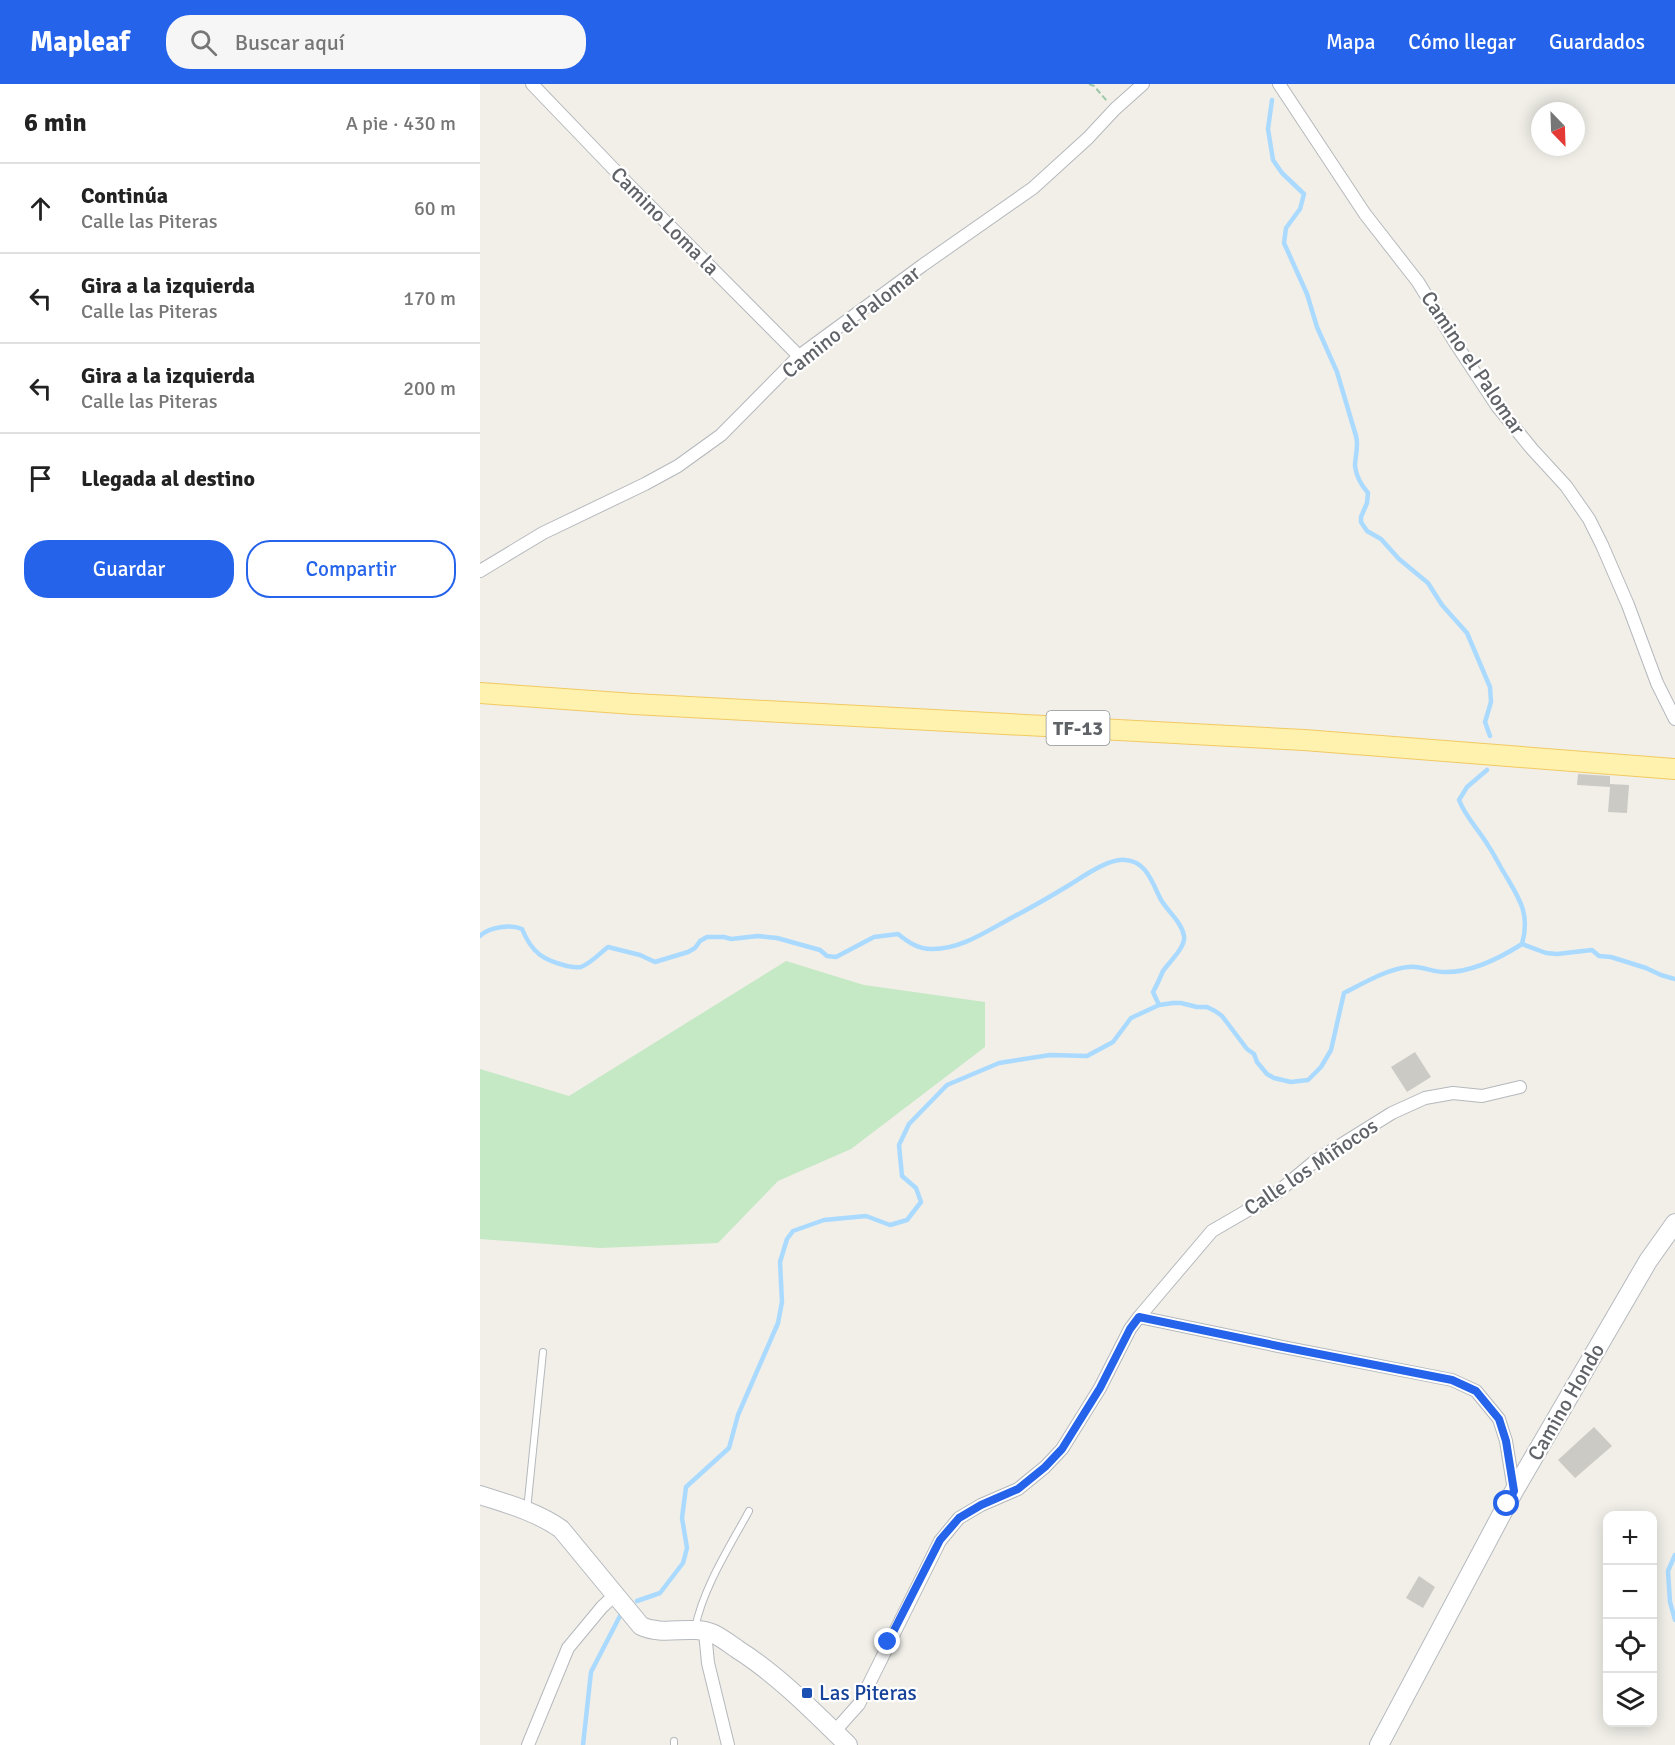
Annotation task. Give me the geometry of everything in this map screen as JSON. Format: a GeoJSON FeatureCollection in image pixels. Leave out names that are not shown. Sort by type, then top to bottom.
{"type":"FeatureCollection","features":[{"type":"Feature","properties":{"kind":"main road","name":"TF-13"},"geometry":{"type":"LineString","coordinates":[[480,693],[634,704],[1304,740],[1675,769]]}},
{"type":"Feature","properties":{"kind":"street","name":"Camino Loma la"},"geometry":{"type":"LineString","coordinates":[[532,84],[799,356]]}},
{"type":"Feature","properties":{"kind":"street","name":"Camino el Palomar"},"geometry":{"type":"LineString","coordinates":[[480,571],[543,533],[678,466],[721,435],[799,356],[1033,188],[1143,84]]}},
{"type":"Feature","properties":{"kind":"street","name":"Camino el Palomar"},"geometry":{"type":"LineString","coordinates":[[1279,84],[1365,214],[1418,282],[1497,406],[1566,486],[1588,519],[1624,595],[1657,683],[1675,719]]}},
{"type":"Feature","properties":{"kind":"street","name":"Calle los Miñocos"},"geometry":{"type":"LineString","coordinates":[[834,1732],[859,1704],[940,1540],[959,1518],[981,1505],[1018,1489],[1045,1467],[1062,1449],[1100,1388],[1130,1329],[1212,1231],[1274,1195],[1315,1161],[1382,1119],[1425,1098],[1453,1093],[1482,1096],[1520,1087]]}},
{"type":"Feature","properties":{"kind":"street","name":"Camino Hondo"},"geometry":{"type":"LineString","coordinates":[[1379,1745],[1514,1491],[1648,1261],[1675,1223]]}},
{"type":"Feature","properties":{"kind":"street"},"geometry":{"type":"LineString","coordinates":[[1139,1317],[1452,1380],[1476,1391],[1499,1419],[1506,1441],[1514,1491]]}},
{"type":"Feature","properties":{"kind":"street"},"geometry":{"type":"LineString","coordinates":[[480,1495],[527,1510],[549,1520],[561,1529],[641,1626],[649,1630],[699,1631],[714,1634],[758,1663],[848,1745]]}},
{"type":"Feature","properties":{"kind":"street"},"geometry":{"type":"LineString","coordinates":[[528,1745],[568,1648],[615,1595]]}},
{"type":"Feature","properties":{"kind":"street"},"geometry":{"type":"LineString","coordinates":[[699,1631],[728,1745]]}},
{"type":"Feature","properties":{"kind":"lane"},"geometry":{"type":"LineString","coordinates":[[527,1510],[543,1352]]}},
{"type":"Feature","properties":{"kind":"lane"},"geometry":{"type":"LineString","coordinates":[[699,1631],[698,1611],[714,1575],[749,1511]]}},
{"type":"Feature","properties":{"kind":"path"},"geometry":{"type":"LineString","coordinates":[[1089,84],[1094,86],[1115,109]]}},
{"type":"Feature","properties":{"kind":"green space"},"geometry":{"type":"Polygon","coordinates":[[[786,961],[864,985],[985,1002],[985,1047],[851,1149],[778,1181],[718,1243],[600,1248],[480,1239],[480,1069],[569,1096],[786,961]]]}},
{"type":"Feature","properties":{"kind":"building"},"geometry":{"type":"Polygon","coordinates":[[[1578,774],[1610,776],[1610,784],[1629,785],[1627,813],[1608,812],[1610,787],[1577,785],[1578,774]]]}},
{"type":"Feature","properties":{"kind":"building"},"geometry":{"type":"Polygon","coordinates":[[[1415,1052],[1431,1077],[1407,1092],[1391,1067],[1415,1052]]]}},
{"type":"Feature","properties":{"kind":"building"},"geometry":{"type":"Polygon","coordinates":[[[1594,1427],[1612,1446],[1575,1478],[1558,1460],[1594,1427]]]}},
{"type":"Feature","properties":{"kind":"building"},"geometry":{"type":"Polygon","coordinates":[[[1419,1576],[1435,1587],[1423,1608],[1406,1598],[1419,1576]]]}},
{"type":"Feature","properties":{"kind":"waterway"},"geometry":{"type":"LineString","coordinates":[[1272,100],[1268,129],[1273,160],[1282,173],[1304,194],[1300,209],[1286,228],[1284,243],[1307,294],[1317,327],[1337,372],[1356,436],[1356,470],[1368,493],[1361,522],[1367,531],[1381,539],[1399,559],[1428,583],[1442,605],[1467,633],[1490,687],[1491,702],[1485,722],[1490,736]]}},
{"type":"Feature","properties":{"kind":"waterway"},"geometry":{"type":"LineString","coordinates":[[1487,770],[1467,787],[1459,800],[1465,813],[1493,853],[1522,905],[1525,923],[1522,944]]}},
{"type":"Feature","properties":{"kind":"waterway"},"geometry":{"type":"LineString","coordinates":[[480,936],[500,927],[522,929],[534,950],[539,954],[551,961],[576,967],[588,963],[608,947],[640,955],[655,962],[688,952],[707,937],[777,938],[820,950],[827,956],[836,957],[874,937],[898,934],[922,948],[942,948],[964,942],[985,932],[1104,865],[1125,860],[1132,861],[1143,868],[1163,903],[1183,931],[1184,940],[1180,950],[1163,971],[1153,992],[1159,1005]]}},
{"type":"Feature","properties":{"kind":"waterway"},"geometry":{"type":"LineString","coordinates":[[637,1601],[660,1593],[683,1563],[687,1548],[682,1518],[686,1487],[729,1448],[738,1415],[778,1323],[782,1302],[780,1262],[787,1239],[793,1231],[824,1220],[866,1216],[890,1225],[907,1220],[921,1202],[916,1188],[902,1176],[899,1145],[909,1124],[947,1085],[999,1063],[1050,1055],[1087,1056],[1113,1042],[1131,1018],[1159,1005],[1173,1003],[1207,1007],[1222,1016],[1247,1049],[1254,1054],[1257,1062],[1267,1074],[1274,1078],[1291,1082],[1308,1080],[1321,1067],[1331,1050],[1344,993],[1375,977],[1400,968],[1417,967],[1444,972],[1465,970],[1495,959],[1522,944],[1546,953],[1557,954],[1592,950],[1599,956],[1611,957],[1675,979]]}},
{"type":"Feature","properties":{"kind":"waterway"},"geometry":{"type":"LineString","coordinates":[[1675,1555],[1668,1571],[1670,1602],[1675,1620]]}},
{"type":"Feature","properties":{"kind":"waterway"},"geometry":{"type":"LineString","coordinates":[[583,1745],[591,1672],[621,1614]]}},
{"type":"Feature","properties":{"kind":"place","name":"Las Piteras"},"geometry":{"type":"Point","coordinates":[807,1693]}},
{"type":"Feature","properties":{"kind":"route"},"geometry":{"type":"LineString","coordinates":[[888,1642],[940,1540],[959,1518],[981,1505],[1018,1489],[1045,1467],[1062,1449],[1100,1388],[1130,1329],[1139,1317],[1452,1380],[1476,1391],[1499,1419],[1506,1441],[1514,1491],[1507,1504]]}}]}
